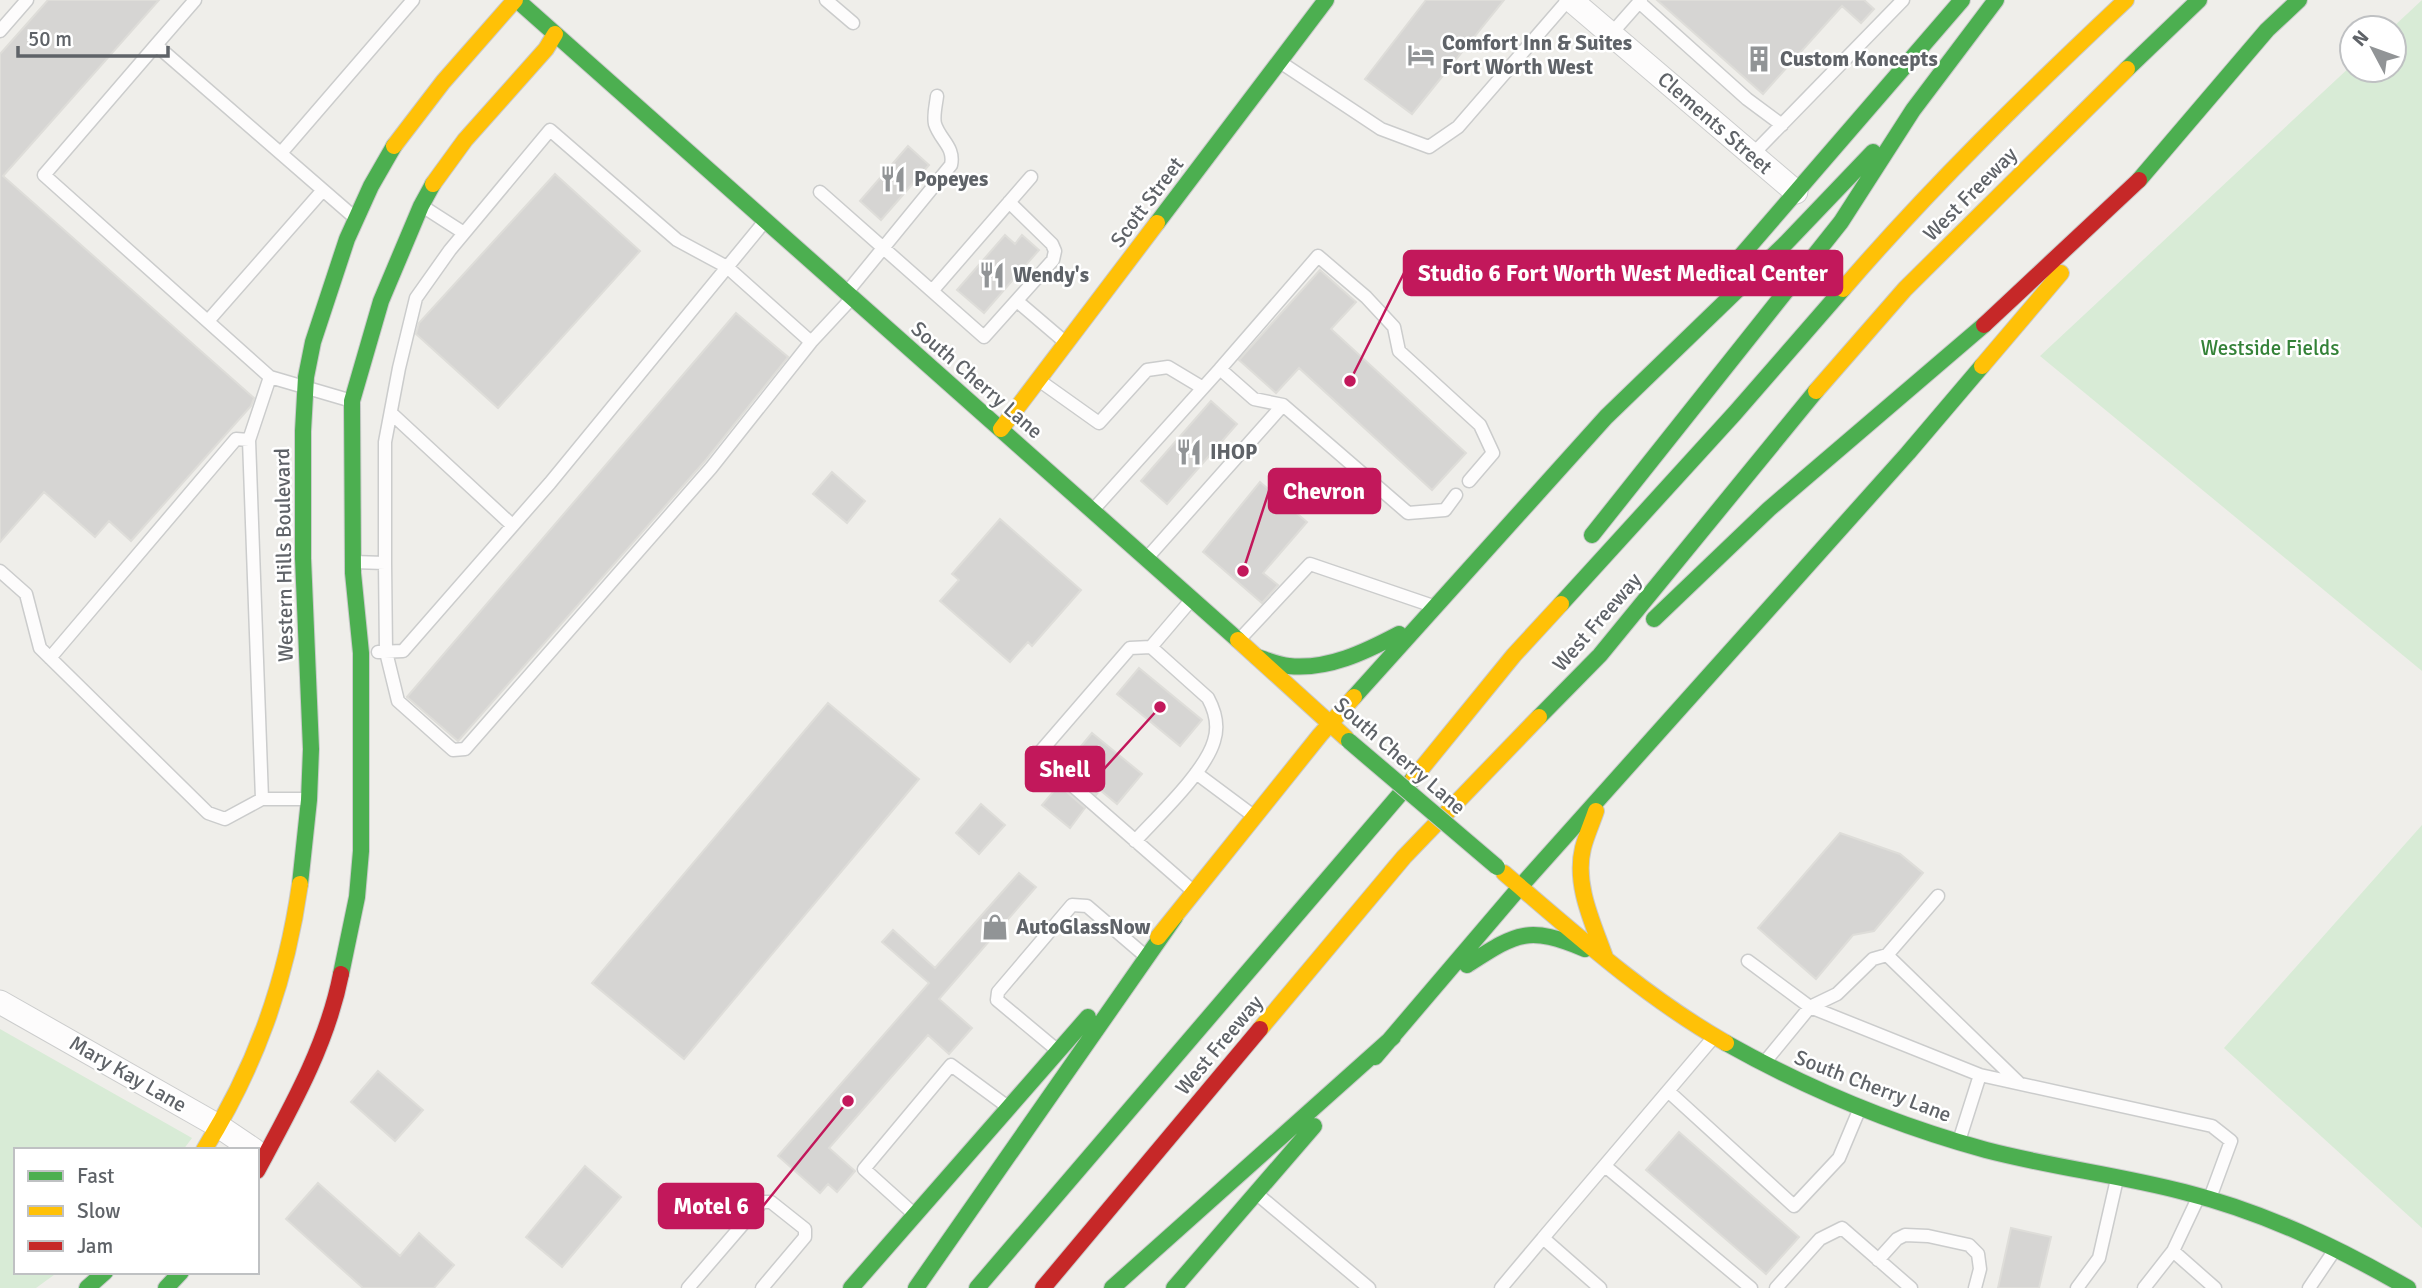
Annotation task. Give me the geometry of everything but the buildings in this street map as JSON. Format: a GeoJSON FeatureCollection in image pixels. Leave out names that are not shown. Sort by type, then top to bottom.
{"type":"FeatureCollection","features":[{"type":"Feature","properties":{"kind":"main road","name":"South Cherry Lane"},"geometry":{"type":"LineString","coordinates":[[515,0],[1147,558],[1329,724],[1606,959],[1683,1015],[1763,1063],[1819,1091],[1860,1107],[1984,1150],[2204,1197],[2263,1216],[2336,1248],[2408,1288]]}},
{"type":"Feature","properties":{"kind":"main road","name":"Western Hills Boulevard"},"geometry":{"type":"LineString","coordinates":[[205,1148],[220,1127],[244,1081],[265,1027],[292,931],[306,844],[311,747],[302,574],[309,360],[337,262],[355,218],[380,169],[402,135],[515,0]]}},
{"type":"Feature","properties":{"kind":"main road","name":"Scott Street"},"geometry":{"type":"LineString","coordinates":[[1001,429],[1326,0]]}},
{"type":"Feature","properties":{"kind":"main road"},"geometry":{"type":"LineString","coordinates":[[851,1288],[1144,955],[1329,724],[1606,416],[1962,0]]}},
{"type":"Feature","properties":{"kind":"main road"},"geometry":{"type":"LineString","coordinates":[[1580,551],[1842,222],[1913,110],[1996,0]]}},
{"type":"Feature","properties":{"kind":"main road","name":"West Freeway"},"geometry":{"type":"LineString","coordinates":[[977,1288],[1386,812],[1514,655],[1939,182],[2028,92],[2126,0]]}},
{"type":"Feature","properties":{"kind":"main road","name":"West Freeway"},"geometry":{"type":"LineString","coordinates":[[1043,1288],[1404,858],[1600,655],[1827,377],[1905,289],[2199,0]]}},
{"type":"Feature","properties":{"kind":"main road"},"geometry":{"type":"LineString","coordinates":[[1174,1288],[1520,887],[1908,453],[2267,30],[2299,0]]}},
{"type":"Feature","properties":{"kind":"main road"},"geometry":{"type":"LineString","coordinates":[[2267,30],[2316,0]]}},
{"type":"Feature","properties":{"kind":"main road"},"geometry":{"type":"LineString","coordinates":[[259,1158],[322,1042],[337,996],[357,897],[361,851],[360,653],[353,562],[369,442],[352,401],[381,300],[421,206],[436,179],[465,140],[546,49],[555,34]]}},
{"type":"Feature","properties":{"kind":"main road"},"geometry":{"type":"LineString","coordinates":[[1606,416],[1786,243],[1913,110]]}},
{"type":"Feature","properties":{"kind":"main road"},"geometry":{"type":"LineString","coordinates":[[1600,655],[1663,613],[1769,509],[1959,349],[2139,180]]}},
{"type":"Feature","properties":{"kind":"main road"},"geometry":{"type":"LineString","coordinates":[[1514,655],[1536,605]]}},
{"type":"Feature","properties":{"kind":"main road"},"geometry":{"type":"LineString","coordinates":[[1257,657],[1289,666],[1323,664],[1364,653],[1420,622]]}},
{"type":"Feature","properties":{"kind":"main road"},"geometry":{"type":"LineString","coordinates":[[1601,799],[1583,848],[1580,877],[1585,902],[1606,959]]}},
{"type":"Feature","properties":{"kind":"main road"},"geometry":{"type":"LineString","coordinates":[[1446,974],[1517,936],[1563,939],[1606,959]]}},
{"type":"Feature","properties":{"kind":"main road"},"geometry":{"type":"LineString","coordinates":[[916,1288],[1144,955]]}},
{"type":"Feature","properties":{"kind":"main road"},"geometry":{"type":"LineString","coordinates":[[1112,1288],[1393,1037]]}},
{"type":"Feature","properties":{"kind":"main road"},"geometry":{"type":"LineString","coordinates":[[87,1288],[102,1274]]}},
{"type":"Feature","properties":{"kind":"main road"},"geometry":{"type":"LineString","coordinates":[[166,1288],[179,1274]]}},
{"type":"Feature","properties":{"kind":"street","name":"Clements Street"},"geometry":{"type":"LineString","coordinates":[[1570,0],[1796,192]]}},
{"type":"Feature","properties":{"kind":"street","name":"Mary Kay Lane"},"geometry":{"type":"LineString","coordinates":[[0,1002],[220,1127],[246,1148]]}},
{"type":"Feature","properties":{"kind":"lane"},"geometry":{"type":"LineString","coordinates":[[0,31],[27,0]]}},
{"type":"Feature","properties":{"kind":"lane"},"geometry":{"type":"LineString","coordinates":[[195,0],[44,174],[270,377],[352,401]]}},
{"type":"Feature","properties":{"kind":"lane"},"geometry":{"type":"LineString","coordinates":[[281,153],[413,0]]}},
{"type":"Feature","properties":{"kind":"lane"},"geometry":{"type":"LineString","coordinates":[[826,0],[853,23]]}},
{"type":"Feature","properties":{"kind":"lane"},"geometry":{"type":"LineString","coordinates":[[1280,62],[1381,129],[1430,147],[1458,127],[1570,0]]}},
{"type":"Feature","properties":{"kind":"lane"},"geometry":{"type":"LineString","coordinates":[[1611,34],[1640,1],[1747,99],[1782,125]]}},
{"type":"Feature","properties":{"kind":"lane"},"geometry":{"type":"LineString","coordinates":[[1752,155],[1896,2]]}},
{"type":"Feature","properties":{"kind":"lane"},"geometry":{"type":"LineString","coordinates":[[156,45],[355,218]]}},
{"type":"Feature","properties":{"kind":"lane"},"geometry":{"type":"LineString","coordinates":[[811,342],[727,267],[677,240],[550,130],[464,233],[416,298],[391,413],[369,442],[385,563],[386,652],[398,701],[453,750],[465,750],[711,468],[849,295],[883,247],[951,165],[953,157],[934,120],[937,96]]}},
{"type":"Feature","properties":{"kind":"lane"},"geometry":{"type":"LineString","coordinates":[[932,291],[1031,177]]}},
{"type":"Feature","properties":{"kind":"lane"},"geometry":{"type":"LineString","coordinates":[[208,321],[323,190]]}},
{"type":"Feature","properties":{"kind":"lane"},"geometry":{"type":"LineString","coordinates":[[820,192],[984,337],[1046,270],[1055,251],[1052,244],[1009,202]]}},
{"type":"Feature","properties":{"kind":"lane"},"geometry":{"type":"LineString","coordinates":[[421,206],[464,233]]}},
{"type":"Feature","properties":{"kind":"lane"},"geometry":{"type":"LineString","coordinates":[[360,653],[403,651],[766,221]]}},
{"type":"Feature","properties":{"kind":"lane"},"geometry":{"type":"LineString","coordinates":[[1092,510],[1318,256],[1366,297],[1394,327],[1399,351],[1480,425],[1493,453],[1469,481]]}},
{"type":"Feature","properties":{"kind":"lane"},"geometry":{"type":"LineString","coordinates":[[1017,301],[1067,344]]}},
{"type":"Feature","properties":{"kind":"lane"},"geometry":{"type":"LineString","coordinates":[[1039,380],[1098,423],[1147,370],[1168,367],[1203,388]]}},
{"type":"Feature","properties":{"kind":"lane"},"geometry":{"type":"LineString","coordinates":[[1220,369],[1254,399],[1283,405],[1408,513],[1445,510],[1456,495]]}},
{"type":"Feature","properties":{"kind":"lane"},"geometry":{"type":"LineString","coordinates":[[262,799],[249,440],[270,377]]}},
{"type":"Feature","properties":{"kind":"lane"},"geometry":{"type":"LineString","coordinates":[[1147,558],[1283,405]]}},
{"type":"Feature","properties":{"kind":"lane"},"geometry":{"type":"LineString","coordinates":[[391,413],[512,525]]}},
{"type":"Feature","properties":{"kind":"lane"},"geometry":{"type":"LineString","coordinates":[[50,657],[236,439],[249,440]]}},
{"type":"Feature","properties":{"kind":"lane"},"geometry":{"type":"LineString","coordinates":[[353,562],[385,563]]}},
{"type":"Feature","properties":{"kind":"lane"},"geometry":{"type":"LineString","coordinates":[[1239,641],[1310,564],[1434,606]]}},
{"type":"Feature","properties":{"kind":"lane"},"geometry":{"type":"LineString","coordinates":[[0,571],[26,594],[40,648],[208,813],[225,818],[262,799],[308,799]]}},
{"type":"Feature","properties":{"kind":"lane"},"geometry":{"type":"LineString","coordinates":[[1151,647],[1192,599]]}},
{"type":"Feature","properties":{"kind":"lane"},"geometry":{"type":"LineString","coordinates":[[1135,841],[1196,773],[1214,741],[1216,722],[1214,709],[1208,698],[1151,647],[1129,648],[1041,751],[1043,759],[1050,766],[1135,841],[1195,892]]}},
{"type":"Feature","properties":{"kind":"lane"},"geometry":{"type":"LineString","coordinates":[[1196,773],[1255,817]]}},
{"type":"Feature","properties":{"kind":"lane"},"geometry":{"type":"LineString","coordinates":[[1763,1063],[1810,1007],[1837,994],[1873,959],[1887,955],[1938,896]]}},
{"type":"Feature","properties":{"kind":"lane"},"geometry":{"type":"LineString","coordinates":[[1072,1062],[997,1000],[998,992],[1072,905],[1087,906],[1144,955]]}},
{"type":"Feature","properties":{"kind":"lane"},"geometry":{"type":"LineString","coordinates":[[1887,955],[2019,1083]]}},
{"type":"Feature","properties":{"kind":"lane"},"geometry":{"type":"LineString","coordinates":[[1748,961],[1810,1007],[1980,1075],[2212,1126],[2231,1141],[2174,1251],[2144,1288]]}},
{"type":"Feature","properties":{"kind":"lane"},"geometry":{"type":"LineString","coordinates":[[1501,1288],[1716,1035]]}},
{"type":"Feature","properties":{"kind":"lane"},"geometry":{"type":"LineString","coordinates":[[915,1215],[864,1169],[951,1065],[1009,1107]]}},
{"type":"Feature","properties":{"kind":"lane"},"geometry":{"type":"LineString","coordinates":[[1959,1141],[1980,1075]]}},
{"type":"Feature","properties":{"kind":"lane"},"geometry":{"type":"LineString","coordinates":[[1668,1091],[1794,1206],[1839,1158],[1860,1107]]}},
{"type":"Feature","properties":{"kind":"lane"},"geometry":{"type":"LineString","coordinates":[[1605,1166],[1751,1288]]}},
{"type":"Feature","properties":{"kind":"lane"},"geometry":{"type":"LineString","coordinates":[[2077,1288],[2099,1258],[2117,1178]]}},
{"type":"Feature","properties":{"kind":"lane"},"geometry":{"type":"LineString","coordinates":[[1255,1193],[1369,1288]]}},
{"type":"Feature","properties":{"kind":"lane"},"geometry":{"type":"LineString","coordinates":[[688,1288],[762,1202],[771,1202],[805,1229],[805,1237],[762,1288]]}},
{"type":"Feature","properties":{"kind":"lane"},"geometry":{"type":"LineString","coordinates":[[1776,1288],[1820,1239],[1842,1228],[1911,1288]]}},
{"type":"Feature","properties":{"kind":"lane"},"geometry":{"type":"LineString","coordinates":[[1878,1260],[1897,1239],[1905,1235],[1928,1236],[1969,1245],[1978,1254],[1980,1269],[1975,1288]]}},
{"type":"Feature","properties":{"kind":"lane"},"geometry":{"type":"LineString","coordinates":[[1543,1238],[1600,1288]]}},
{"type":"Feature","properties":{"kind":"lane"},"geometry":{"type":"LineString","coordinates":[[2309,1288],[2336,1248]]}},
{"type":"Feature","properties":{"kind":"lane"},"geometry":{"type":"LineString","coordinates":[[2174,1251],[2215,1288]]}},
{"type":"Feature","properties":{"kind":"green space","name":"Westside Fields"},"geometry":{"type":"Polygon","coordinates":[[[2422,0],[2422,671],[2040,356],[2338,78],[2338,84],[2408,84],[2407,14],[2422,0]]]}},
{"type":"Feature","properties":{"kind":"green space"},"geometry":{"type":"Polygon","coordinates":[[[2422,825],[2422,1228],[2224,1048],[2422,825]]]}},
{"type":"Feature","properties":{"kind":"green space"},"geometry":{"type":"Polygon","coordinates":[[[0,1029],[192,1138],[184,1148],[14,1148],[14,1274],[55,1274],[36,1288],[0,1288],[0,1029]]]}},
{"type":"Feature","properties":{"kind":"traffic: fast"},"geometry":{"type":"LineString","coordinates":[[517,0],[1238,640]]}},
{"type":"Feature","properties":{"kind":"traffic: fast"},"geometry":{"type":"LineString","coordinates":[[1157,223],[1326,0]]}},
{"type":"Feature","properties":{"kind":"traffic: fast"},"geometry":{"type":"LineString","coordinates":[[1721,279],[1962,0]]}},
{"type":"Feature","properties":{"kind":"traffic: fast"},"geometry":{"type":"LineString","coordinates":[[1913,110],[1996,0]]}},
{"type":"Feature","properties":{"kind":"traffic: fast"},"geometry":{"type":"LineString","coordinates":[[2127,69],[2199,0]]}},
{"type":"Feature","properties":{"kind":"traffic: fast"},"geometry":{"type":"LineString","coordinates":[[2139,180],[2267,30],[2299,0]]}},
{"type":"Feature","properties":{"kind":"traffic: fast"},"geometry":{"type":"LineString","coordinates":[[1592,535],[1841,222],[1913,110]]}},
{"type":"Feature","properties":{"kind":"traffic: fast"},"geometry":{"type":"LineString","coordinates":[[300,884],[309,800],[311,749],[303,558],[303,431],[306,377],[313,342],[347,239],[371,186],[394,146]]}},
{"type":"Feature","properties":{"kind":"traffic: fast"},"geometry":{"type":"LineString","coordinates":[[1354,697],[1606,417],[1786,243],[1873,152]]}},
{"type":"Feature","properties":{"kind":"traffic: fast"},"geometry":{"type":"LineString","coordinates":[[341,974],[357,897],[361,851],[361,653],[353,573],[352,401],[381,301],[433,184]]}},
{"type":"Feature","properties":{"kind":"traffic: fast"},"geometry":{"type":"LineString","coordinates":[[1561,604],[1735,413],[1843,289]]}},
{"type":"Feature","properties":{"kind":"traffic: fast"},"geometry":{"type":"LineString","coordinates":[[1654,619],[1769,509],[1984,325]]}},
{"type":"Feature","properties":{"kind":"traffic: fast"},"geometry":{"type":"LineString","coordinates":[[1375,1057],[1520,887],[1908,453],[1982,366]]}},
{"type":"Feature","properties":{"kind":"traffic: fast"},"geometry":{"type":"LineString","coordinates":[[1539,717],[1600,655],[1816,391]]}},
{"type":"Feature","properties":{"kind":"traffic: fast"},"geometry":{"type":"LineString","coordinates":[[1257,657],[1285,665],[1318,665],[1360,653],[1399,634]]}},
{"type":"Feature","properties":{"kind":"traffic: fast"},"geometry":{"type":"LineString","coordinates":[[1349,741],[1497,867]]}},
{"type":"Feature","properties":{"kind":"traffic: fast"},"geometry":{"type":"LineString","coordinates":[[977,1288],[1413,779]]}},
{"type":"Feature","properties":{"kind":"traffic: fast"},"geometry":{"type":"LineString","coordinates":[[916,1288],[1175,917]]}},
{"type":"Feature","properties":{"kind":"traffic: fast"},"geometry":{"type":"LineString","coordinates":[[1467,965],[1498,946],[1523,936],[1549,937],[1585,949]]}},
{"type":"Feature","properties":{"kind":"traffic: fast"},"geometry":{"type":"LineString","coordinates":[[851,1288],[1088,1017]]}},
{"type":"Feature","properties":{"kind":"traffic: fast"},"geometry":{"type":"LineString","coordinates":[[1112,1288],[1393,1037]]}},
{"type":"Feature","properties":{"kind":"traffic: fast"},"geometry":{"type":"LineString","coordinates":[[1726,1043],[1820,1090],[1885,1117],[1952,1140],[2011,1156],[2159,1186],[2214,1200],[2271,1220],[2327,1245],[2408,1288]]}},
{"type":"Feature","properties":{"kind":"traffic: fast"},"geometry":{"type":"LineString","coordinates":[[1174,1288],[1314,1126]]}},
{"type":"Feature","properties":{"kind":"traffic: fast"},"geometry":{"type":"LineString","coordinates":[[87,1288],[103,1274]]}},
{"type":"Feature","properties":{"kind":"traffic: fast"},"geometry":{"type":"LineString","coordinates":[[166,1288],[179,1274]]}},
{"type":"Feature","properties":{"kind":"traffic: slow"},"geometry":{"type":"LineString","coordinates":[[394,146],[443,82],[515,0]]}},
{"type":"Feature","properties":{"kind":"traffic: slow"},"geometry":{"type":"LineString","coordinates":[[1843,289],[1980,141],[2126,0]]}},
{"type":"Feature","properties":{"kind":"traffic: slow"},"geometry":{"type":"LineString","coordinates":[[433,184],[465,140],[546,49],[555,34]]}},
{"type":"Feature","properties":{"kind":"traffic: slow"},"geometry":{"type":"LineString","coordinates":[[1816,391],[1905,289],[2127,69]]}},
{"type":"Feature","properties":{"kind":"traffic: slow"},"geometry":{"type":"LineString","coordinates":[[1001,429],[1157,223]]}},
{"type":"Feature","properties":{"kind":"traffic: slow"},"geometry":{"type":"LineString","coordinates":[[1982,366],[2061,273]]}},
{"type":"Feature","properties":{"kind":"traffic: slow"},"geometry":{"type":"LineString","coordinates":[[1413,779],[1514,655],[1561,604]]}},
{"type":"Feature","properties":{"kind":"traffic: slow"},"geometry":{"type":"LineString","coordinates":[[1238,640],[1346,738]]}},
{"type":"Feature","properties":{"kind":"traffic: slow"},"geometry":{"type":"LineString","coordinates":[[1158,937],[1320,735],[1354,697]]}},
{"type":"Feature","properties":{"kind":"traffic: slow"},"geometry":{"type":"LineString","coordinates":[[1260,1029],[1404,857],[1539,717]]}},
{"type":"Feature","properties":{"kind":"traffic: slow"},"geometry":{"type":"LineString","coordinates":[[1596,811],[1583,848],[1581,876],[1586,904],[1605,957]]}},
{"type":"Feature","properties":{"kind":"traffic: slow"},"geometry":{"type":"LineString","coordinates":[[1504,873],[1639,985],[1726,1043]]}},
{"type":"Feature","properties":{"kind":"traffic: slow"},"geometry":{"type":"LineString","coordinates":[[205,1148],[239,1087],[266,1022],[286,955],[300,884]]}},
{"type":"Feature","properties":{"kind":"traffic: jam"},"geometry":{"type":"LineString","coordinates":[[1984,325],[2139,180]]}},
{"type":"Feature","properties":{"kind":"traffic: jam"},"geometry":{"type":"LineString","coordinates":[[259,1167],[295,1100],[317,1051],[327,1026],[341,974]]}},
{"type":"Feature","properties":{"kind":"traffic: jam"},"geometry":{"type":"LineString","coordinates":[[1043,1288],[1260,1029]]}},
{"type":"Feature","properties":{"kind":"place","name":"Comfort Inn & Suites Fort Worth West"},"geometry":{"type":"Point","coordinates":[1421,55]}},
{"type":"Feature","properties":{"kind":"place","name":"Custom Koncepts"},"geometry":{"type":"Point","coordinates":[1759,59]}},
{"type":"Feature","properties":{"kind":"place","name":"Popeyes"},"geometry":{"type":"Point","coordinates":[893,179]}},
{"type":"Feature","properties":{"kind":"place","name":"Wendy's"},"geometry":{"type":"Point","coordinates":[992,275]}},
{"type":"Feature","properties":{"kind":"place","name":"Studio 6 Fort Worth West Medical Center"},"geometry":{"type":"Point","coordinates":[1350,381]}},
{"type":"Feature","properties":{"kind":"place","name":"IHOP"},"geometry":{"type":"Point","coordinates":[1189,452]}},
{"type":"Feature","properties":{"kind":"place","name":"Chevron"},"geometry":{"type":"Point","coordinates":[1243,571]}},
{"type":"Feature","properties":{"kind":"place","name":"Shell"},"geometry":{"type":"Point","coordinates":[1160,707]}},
{"type":"Feature","properties":{"kind":"place","name":"AutoGlassNow"},"geometry":{"type":"Point","coordinates":[995,927]}},
{"type":"Feature","properties":{"kind":"place","name":"Motel 6"},"geometry":{"type":"Point","coordinates":[848,1101]}}]}
